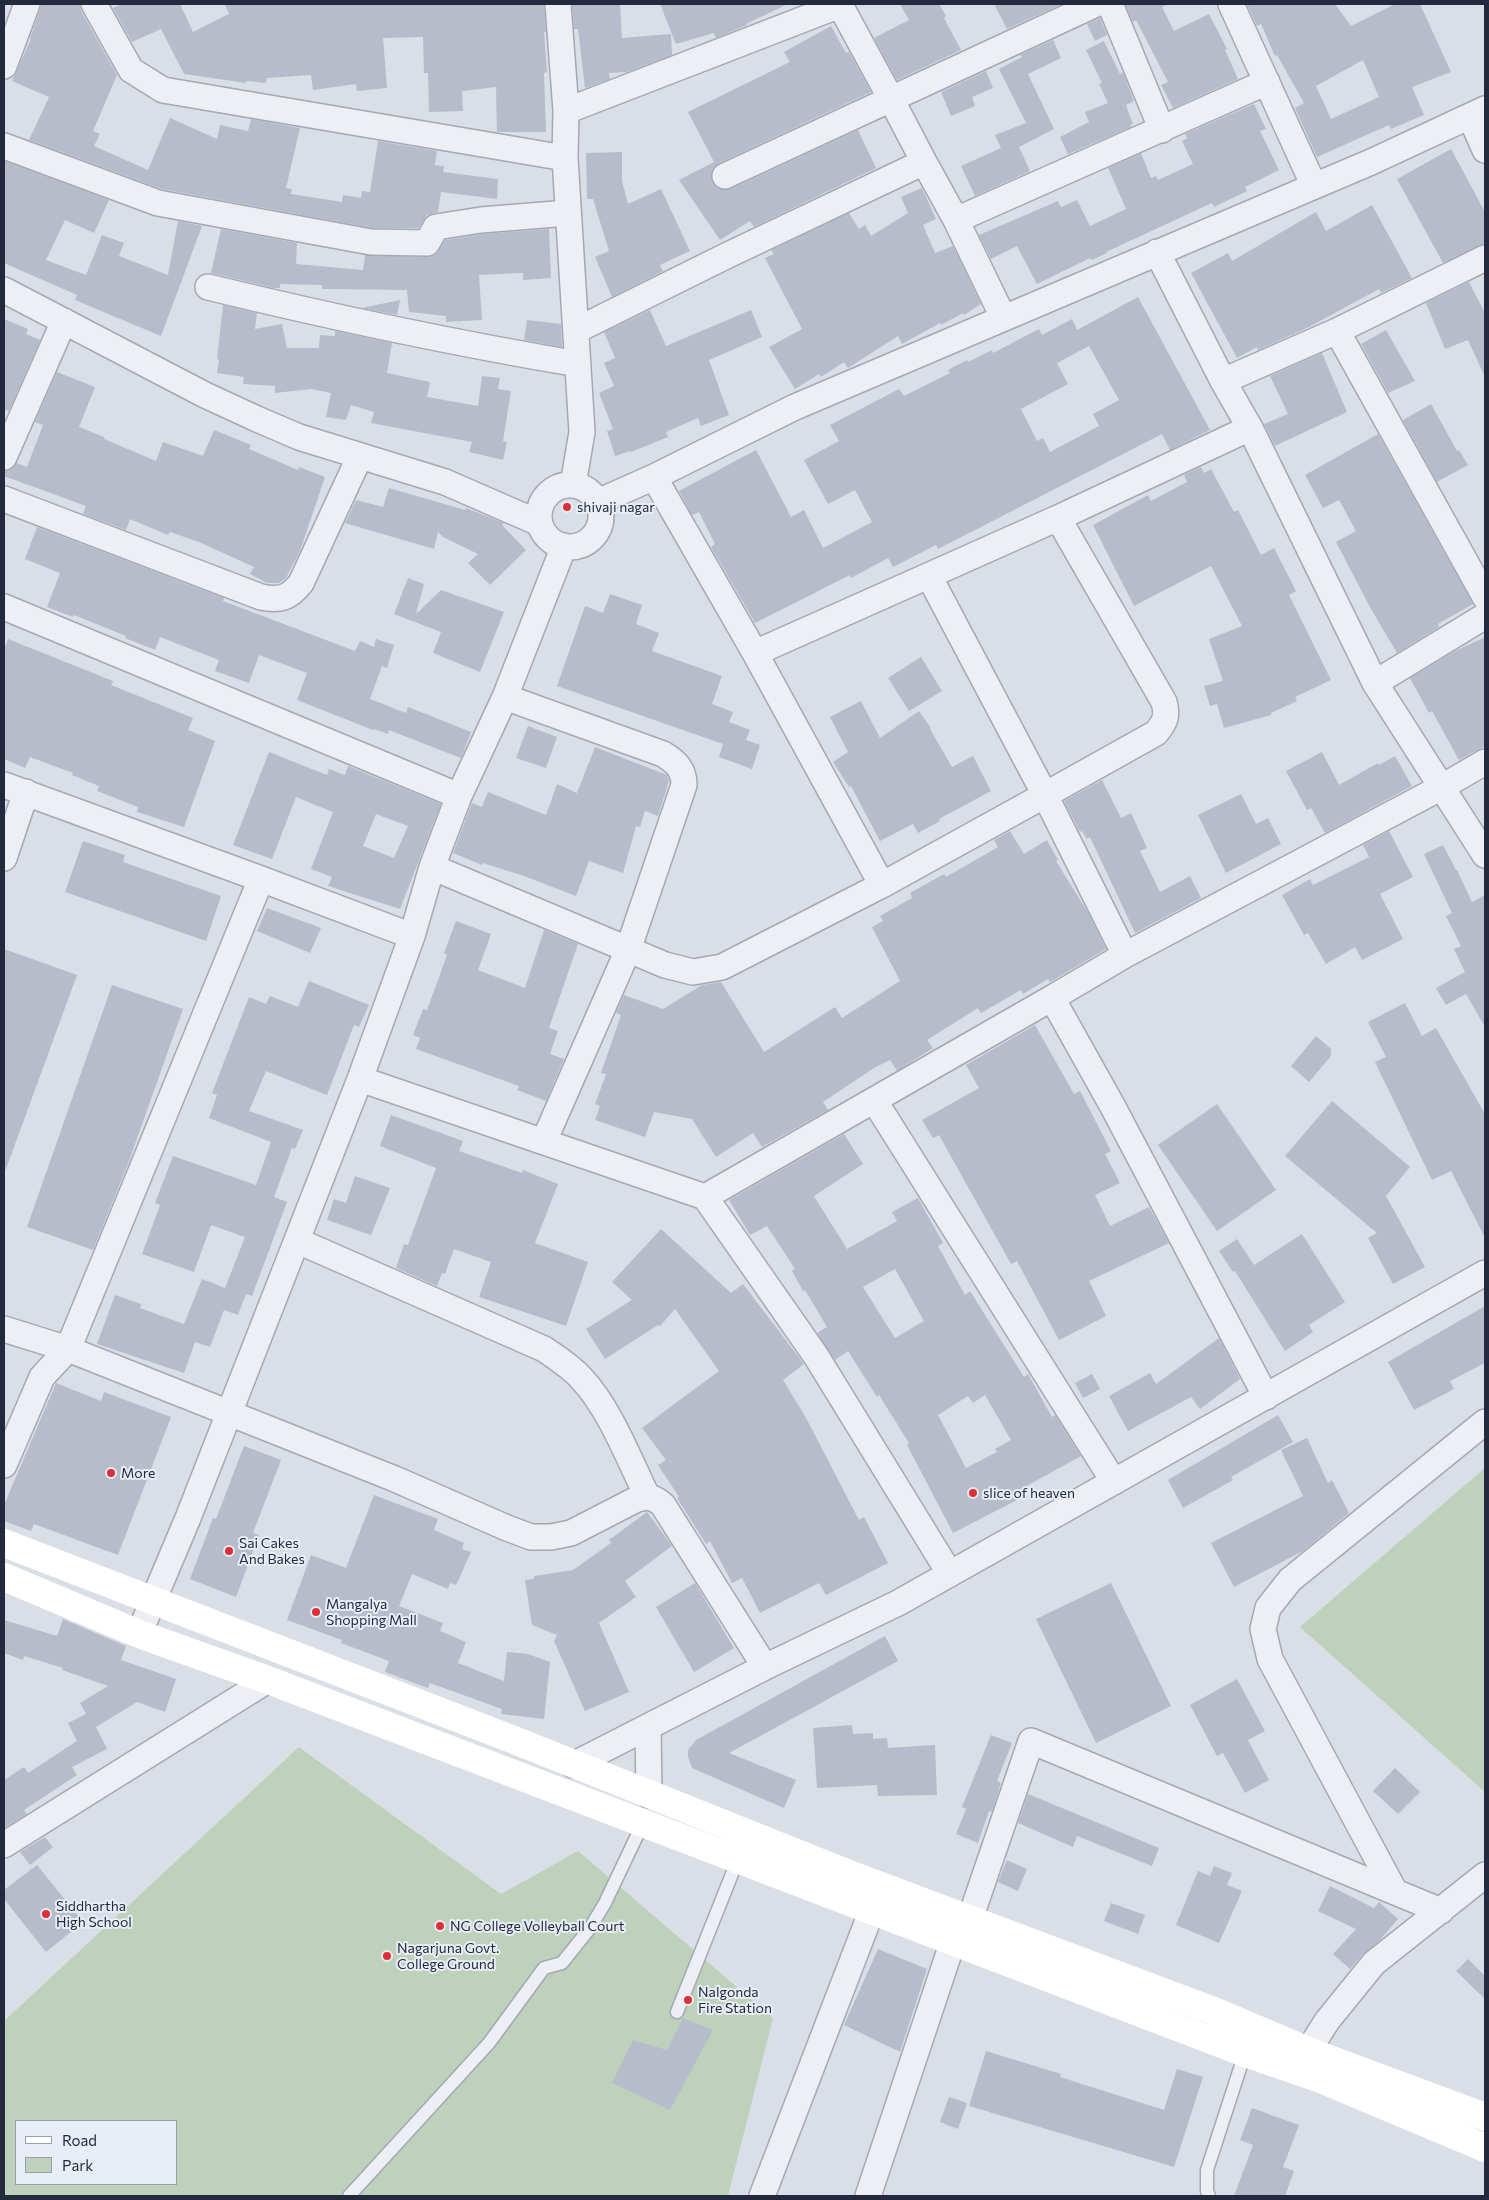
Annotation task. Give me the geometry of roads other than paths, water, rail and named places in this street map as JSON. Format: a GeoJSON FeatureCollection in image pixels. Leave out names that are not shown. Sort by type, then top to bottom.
{"type":"FeatureCollection","features":[{"type":"Feature","properties":{"kind":"main road"},"geometry":{"type":"LineString","coordinates":[[4,1544],[508,1738],[849,1874],[1214,2011],[1308,2051],[1485,2117]]}},
{"type":"Feature","properties":{"kind":"main road"},"geometry":{"type":"LineString","coordinates":[[4,1577],[139,1634],[268,1680],[1245,2053],[1321,2079],[1485,2148]]}},
{"type":"Feature","properties":{"kind":"street"},"geometry":{"type":"LineString","coordinates":[[96,4],[131,70],[163,90],[564,158]]}},
{"type":"Feature","properties":{"kind":"street"},"geometry":{"type":"LineString","coordinates":[[558,4],[566,111],[564,158],[577,330],[582,432],[572,485]]}},
{"type":"Feature","properties":{"kind":"street"},"geometry":{"type":"LineString","coordinates":[[566,111],[842,4],[890,99],[956,220],[1004,317]]}},
{"type":"Feature","properties":{"kind":"street"},"geometry":{"type":"LineString","coordinates":[[725,176],[1096,4]]}},
{"type":"Feature","properties":{"kind":"street"},"geometry":{"type":"LineString","coordinates":[[1110,4],[1162,130]]}},
{"type":"Feature","properties":{"kind":"street"},"geometry":{"type":"LineString","coordinates":[[1232,4],[1314,186]]}},
{"type":"Feature","properties":{"kind":"street"},"geometry":{"type":"LineString","coordinates":[[4,66],[17,11]]}},
{"type":"Feature","properties":{"kind":"street"},"geometry":{"type":"LineString","coordinates":[[956,220],[1267,82]]}},
{"type":"Feature","properties":{"kind":"street"},"geometry":{"type":"LineString","coordinates":[[598,502],[654,477],[795,406],[1314,186],[1477,113],[1485,150]]}},
{"type":"Feature","properties":{"kind":"street"},"geometry":{"type":"LineString","coordinates":[[4,146],[158,203],[370,242],[427,242],[436,226],[481,220],[568,213]]}},
{"type":"Feature","properties":{"kind":"street"},"geometry":{"type":"LineString","coordinates":[[577,330],[726,256],[924,162]]}},
{"type":"Feature","properties":{"kind":"street"},"geometry":{"type":"LineString","coordinates":[[1157,252],[1223,381],[1250,428],[1375,682],[1485,855]]}},
{"type":"Feature","properties":{"kind":"street"},"geometry":{"type":"LineString","coordinates":[[1223,381],[1336,331],[1485,258]]}},
{"type":"Feature","properties":{"kind":"street"},"geometry":{"type":"LineString","coordinates":[[208,287],[341,319],[493,350],[578,364]]}},
{"type":"Feature","properties":{"kind":"street"},"geometry":{"type":"LineString","coordinates":[[4,290],[205,395],[257,419],[299,437],[445,482],[540,523]]}},
{"type":"Feature","properties":{"kind":"street"},"geometry":{"type":"LineString","coordinates":[[4,457],[64,321]]}},
{"type":"Feature","properties":{"kind":"street"},"geometry":{"type":"LineString","coordinates":[[1336,331],[1485,597]]}},
{"type":"Feature","properties":{"kind":"street"},"geometry":{"type":"LineString","coordinates":[[755,653],[1058,518],[1250,428]]}},
{"type":"Feature","properties":{"kind":"street"},"geometry":{"type":"LineString","coordinates":[[4,499],[273,600],[285,598],[294,592],[301,583],[360,456]]}},
{"type":"Feature","properties":{"kind":"street"},"geometry":{"type":"LineString","coordinates":[[654,477],[755,653],[882,885]]}},
{"type":"Feature","properties":{"kind":"street"},"geometry":{"type":"LineString","coordinates":[[572,485],[583,488],[592,494],[598,502],[599,524],[594,534],[586,542],[575,546],[564,546],[547,537],[540,523],[539,512],[546,496],[561,486],[572,485]]}},
{"type":"Feature","properties":{"kind":"street"},"geometry":{"type":"LineString","coordinates":[[432,867],[665,965],[693,972],[722,966],[882,885],[1045,795],[1156,733],[1165,723],[1167,714],[1164,702],[1058,518]]}},
{"type":"Feature","properties":{"kind":"street"},"geometry":{"type":"LineString","coordinates":[[139,1634],[188,1518],[298,1242],[412,936],[432,867],[459,796],[505,697],[564,546]]}},
{"type":"Feature","properties":{"kind":"street"},"geometry":{"type":"LineString","coordinates":[[929,576],[1045,795],[1125,955]]}},
{"type":"Feature","properties":{"kind":"street"},"geometry":{"type":"LineString","coordinates":[[4,608],[459,796]]}},
{"type":"Feature","properties":{"kind":"street"},"geometry":{"type":"LineString","coordinates":[[1375,682],[1485,616]]}},
{"type":"Feature","properties":{"kind":"street"},"geometry":{"type":"LineString","coordinates":[[505,697],[663,754],[679,766],[684,774],[684,785],[628,950],[544,1141]]}},
{"type":"Feature","properties":{"kind":"street"},"geometry":{"type":"LineString","coordinates":[[706,1197],[1125,955],[1442,787],[1485,762]]}},
{"type":"Feature","properties":{"kind":"street"},"geometry":{"type":"LineString","coordinates":[[4,858],[15,788],[412,936]]}},
{"type":"Feature","properties":{"kind":"street"},"geometry":{"type":"LineString","coordinates":[[4,1465],[42,1377],[68,1349],[261,879]]}},
{"type":"Feature","properties":{"kind":"street"},"geometry":{"type":"LineString","coordinates":[[1052,998],[1113,1107],[1266,1396]]}},
{"type":"Feature","properties":{"kind":"street"},"geometry":{"type":"LineString","coordinates":[[360,1078],[706,1197],[816,1356],[950,1574]]}},
{"type":"Feature","properties":{"kind":"street"},"geometry":{"type":"LineString","coordinates":[[874,1100],[1114,1482]]}},
{"type":"Feature","properties":{"kind":"street"},"geometry":{"type":"LineString","coordinates":[[298,1242],[544,1349],[566,1364],[581,1377],[598,1398],[647,1496]]}},
{"type":"Feature","properties":{"kind":"street"},"geometry":{"type":"LineString","coordinates":[[574,1765],[765,1667],[898,1603],[1485,1273]]}},
{"type":"Feature","properties":{"kind":"street"},"geometry":{"type":"LineString","coordinates":[[4,1329],[68,1349],[395,1479],[507,1528],[531,1536],[551,1537],[571,1533],[637,1499],[647,1496],[655,1498],[663,1505],[765,1667]]}},
{"type":"Feature","properties":{"kind":"street"},"geometry":{"type":"LineString","coordinates":[[1395,1892],[1270,1659],[1263,1629],[1268,1608],[1290,1580],[1485,1422]]}},
{"type":"Feature","properties":{"kind":"street"},"geometry":{"type":"LineString","coordinates":[[4,1845],[268,1680]]}},
{"type":"Feature","properties":{"kind":"street"},"geometry":{"type":"LineString","coordinates":[[648,1727],[649,1795]]}},
{"type":"Feature","properties":{"kind":"street"},"geometry":{"type":"LineString","coordinates":[[970,1919],[1031,1742],[1441,1911]]}},
{"type":"Feature","properties":{"kind":"street"},"geometry":{"type":"LineString","coordinates":[[1308,2051],[1327,2021],[1374,1962],[1485,1875]]}},
{"type":"Feature","properties":{"kind":"street"},"geometry":{"type":"LineString","coordinates":[[762,2196],[872,1910]]}},
{"type":"Feature","properties":{"kind":"street"},"geometry":{"type":"LineString","coordinates":[[868,2196],[953,1941]]}},
{"type":"Feature","properties":{"kind":"lane"},"geometry":{"type":"LineString","coordinates":[[349,2196],[489,2043],[544,1968],[562,1963],[590,1928],[605,1903],[643,1823]]}},
{"type":"Feature","properties":{"kind":"lane"},"geometry":{"type":"LineString","coordinates":[[677,2012],[738,1859]]}},
{"type":"Feature","properties":{"kind":"lane"},"geometry":{"type":"LineString","coordinates":[[1209,2196],[1207,2170],[1245,2053]]}},
{"type":"Feature","properties":{"kind":"place","name":"shivaji nagar"},"geometry":{"type":"Point","coordinates":[567,507]}},
{"type":"Feature","properties":{"kind":"place","name":"More"},"geometry":{"type":"Point","coordinates":[111,1473]}},
{"type":"Feature","properties":{"kind":"place","name":"slice of heaven"},"geometry":{"type":"Point","coordinates":[973,1493]}},
{"type":"Feature","properties":{"kind":"place","name":"Sai Cakes And Bakes"},"geometry":{"type":"Point","coordinates":[229,1551]}},
{"type":"Feature","properties":{"kind":"place","name":"Mangalya Shopping Mall"},"geometry":{"type":"Point","coordinates":[316,1612]}},
{"type":"Feature","properties":{"kind":"place","name":"Siddhartha High School"},"geometry":{"type":"Point","coordinates":[46,1914]}},
{"type":"Feature","properties":{"kind":"place","name":"NG College Volleyball Court"},"geometry":{"type":"Point","coordinates":[440,1926]}},
{"type":"Feature","properties":{"kind":"place","name":"Nagarjuna Govt. College Ground"},"geometry":{"type":"Point","coordinates":[387,1956]}},
{"type":"Feature","properties":{"kind":"place","name":"Nalgonda Fire Station"},"geometry":{"type":"Point","coordinates":[688,2000]}}]}
